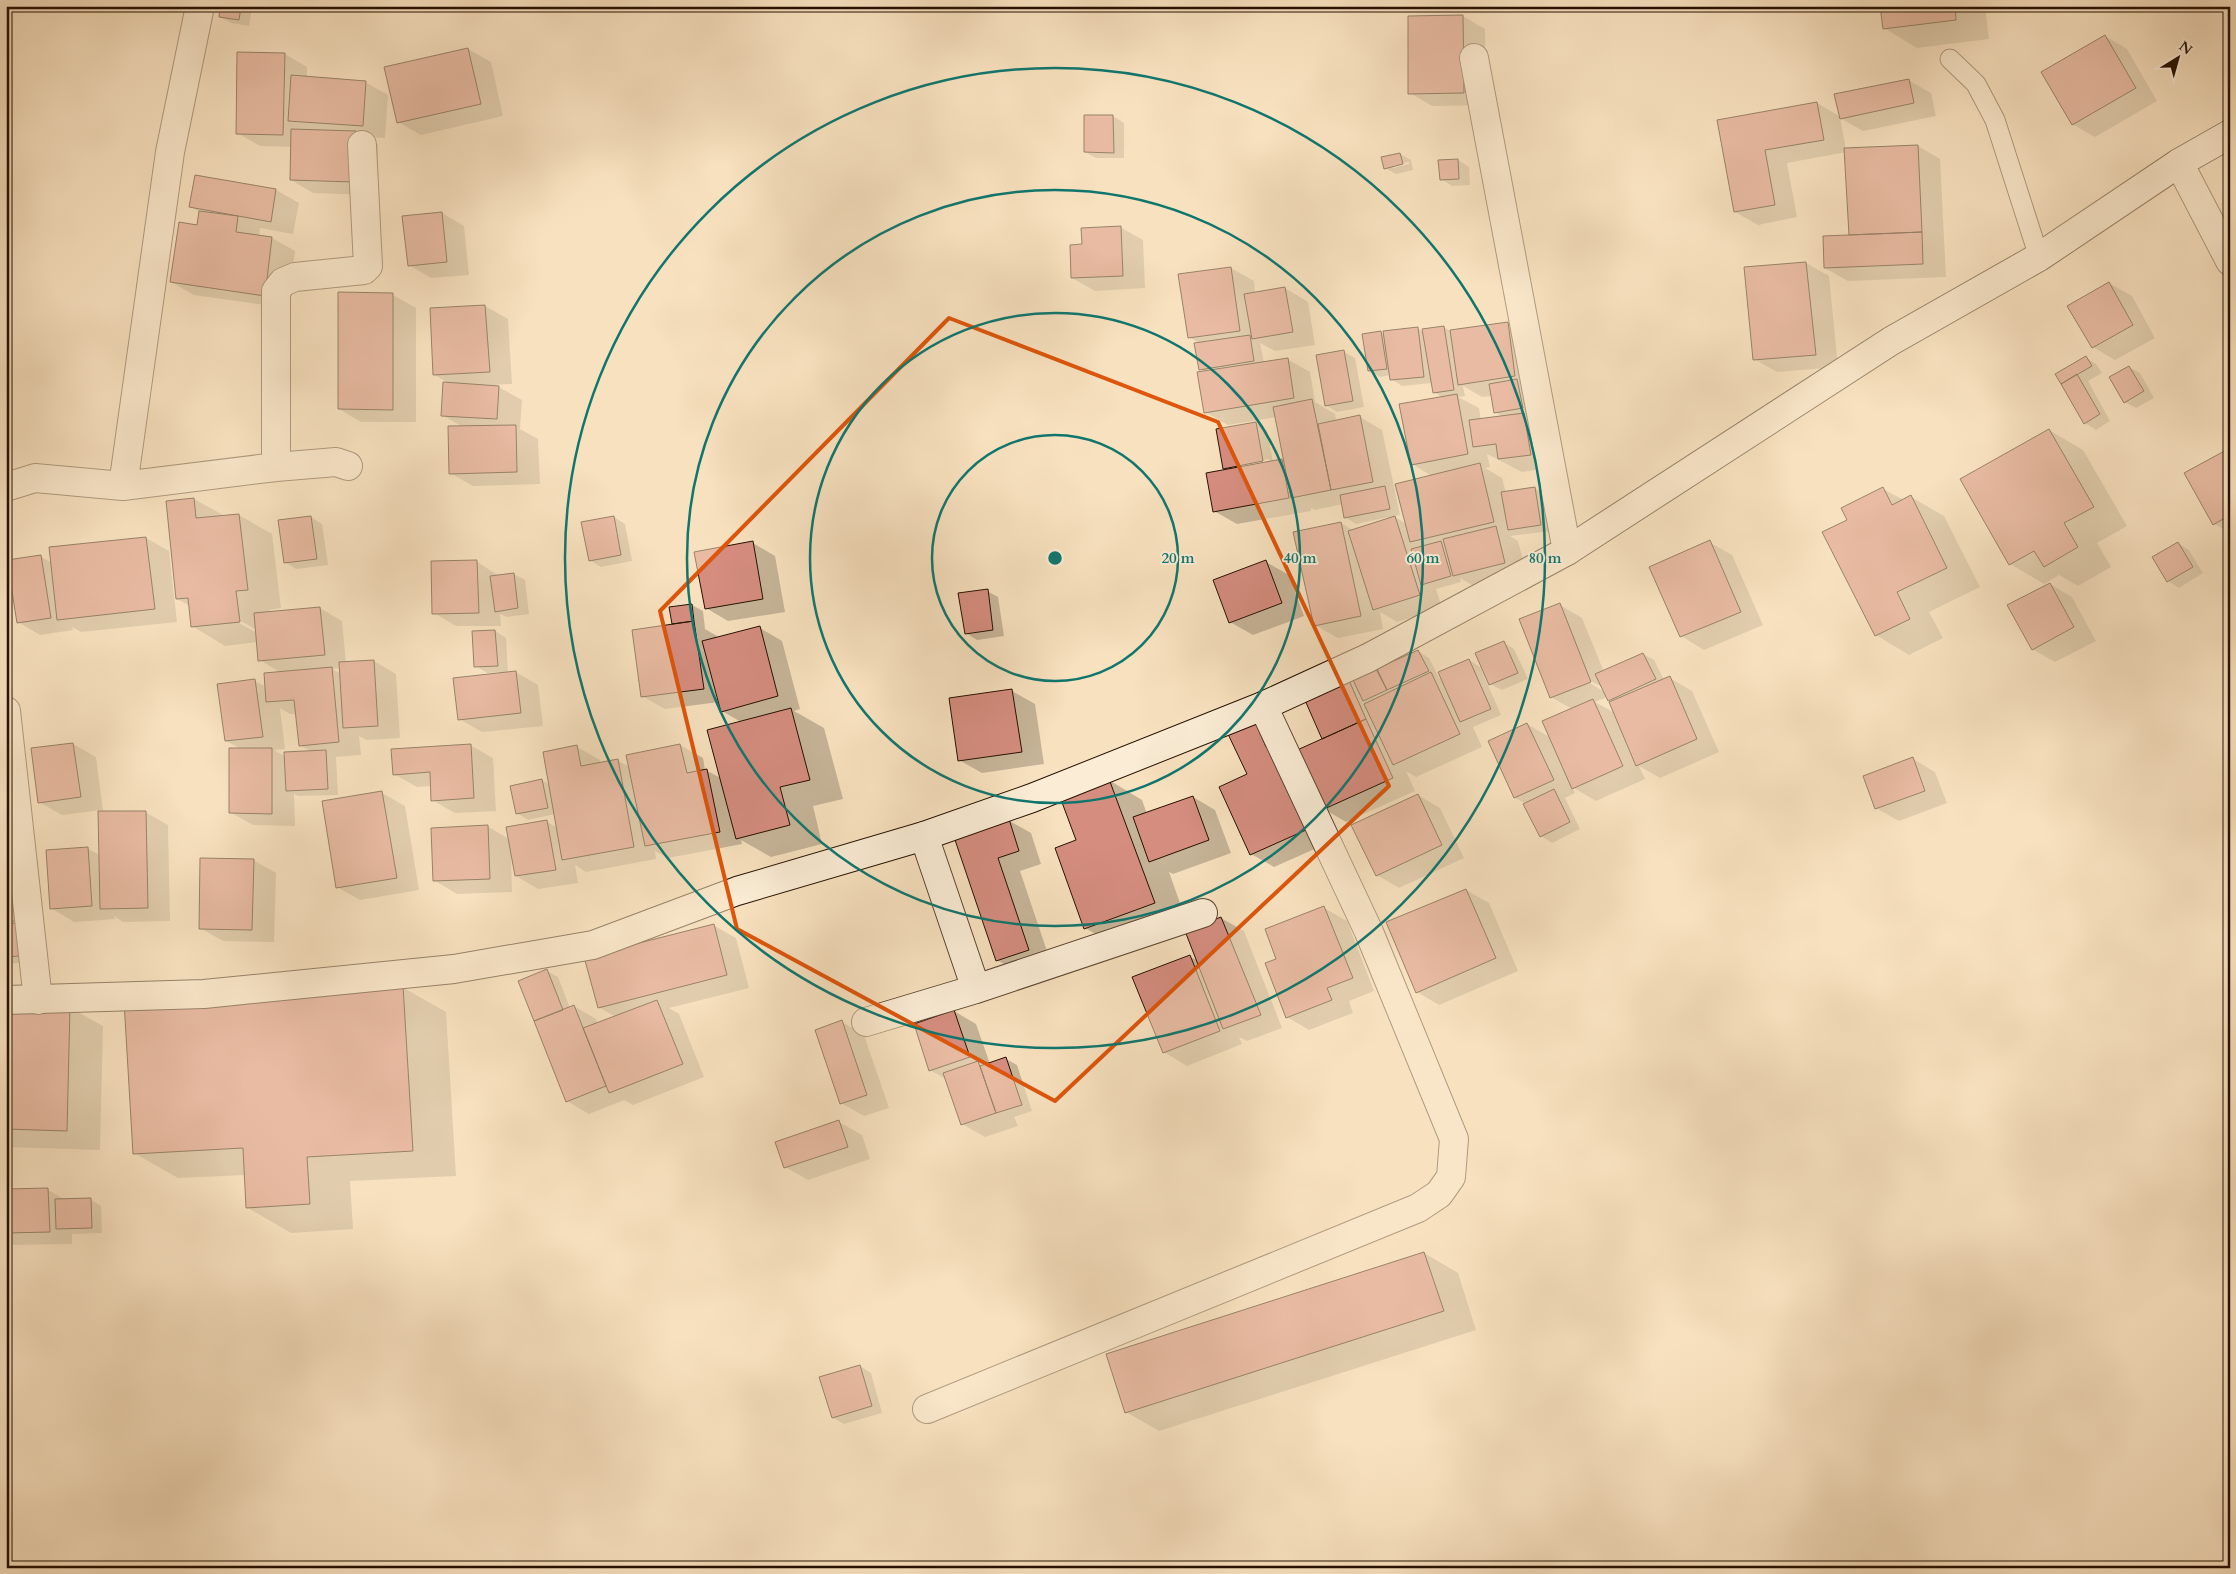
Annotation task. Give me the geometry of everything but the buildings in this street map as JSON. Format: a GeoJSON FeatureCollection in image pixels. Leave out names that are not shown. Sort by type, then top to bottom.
{"type":"FeatureCollection","features":[{"type":"Feature","properties":{"kind":"street"},"geometry":{"type":"LineString","coordinates":[[123,486],[170,152],[200,6]]}},
{"type":"Feature","properties":{"kind":"street"},"geometry":{"type":"LineString","coordinates":[[1474,58],[1567,551]]}},
{"type":"Feature","properties":{"kind":"street"},"geometry":{"type":"LineString","coordinates":[[6,1000],[204,994],[454,969],[593,945],[737,891],[924,836],[1032,798],[1263,706],[1368,658],[1567,551],[1891,341],[2039,257],[2179,163],[2230,134]]}},
{"type":"Feature","properties":{"kind":"street"},"geometry":{"type":"LineString","coordinates":[[276,467],[276,291],[283,282],[295,277],[364,270],[368,266],[362,145]]}},
{"type":"Feature","properties":{"kind":"street"},"geometry":{"type":"LineString","coordinates":[[2179,163],[2230,261]]}},
{"type":"Feature","properties":{"kind":"street"},"geometry":{"type":"LineString","coordinates":[[6,487],[35,478],[123,486],[276,467],[336,462],[348,466]]}},
{"type":"Feature","properties":{"kind":"street"},"geometry":{"type":"LineString","coordinates":[[927,1410],[1418,1208],[1439,1194],[1450,1177],[1454,1139],[1369,932],[1263,706]]}},
{"type":"Feature","properties":{"kind":"street"},"geometry":{"type":"LineString","coordinates":[[6,711],[38,1000]]}},
{"type":"Feature","properties":{"kind":"street"},"geometry":{"type":"LineString","coordinates":[[924,836],[976,989]]}},
{"type":"Feature","properties":{"kind":"street"},"geometry":{"type":"LineString","coordinates":[[866,1022],[976,989],[1203,913]]}},
{"type":"Feature","properties":{"kind":"lane"},"geometry":{"type":"LineString","coordinates":[[1950,59],[1976,84],[1995,120],[2039,257]]}},
{"type":"Feature","properties":{"kind":"highlighted area"},"geometry":{"type":"Polygon","coordinates":[[[949,318],[1218,422],[1389,786],[1055,1101],[737,929],[660,611],[949,318]]]}}]}
